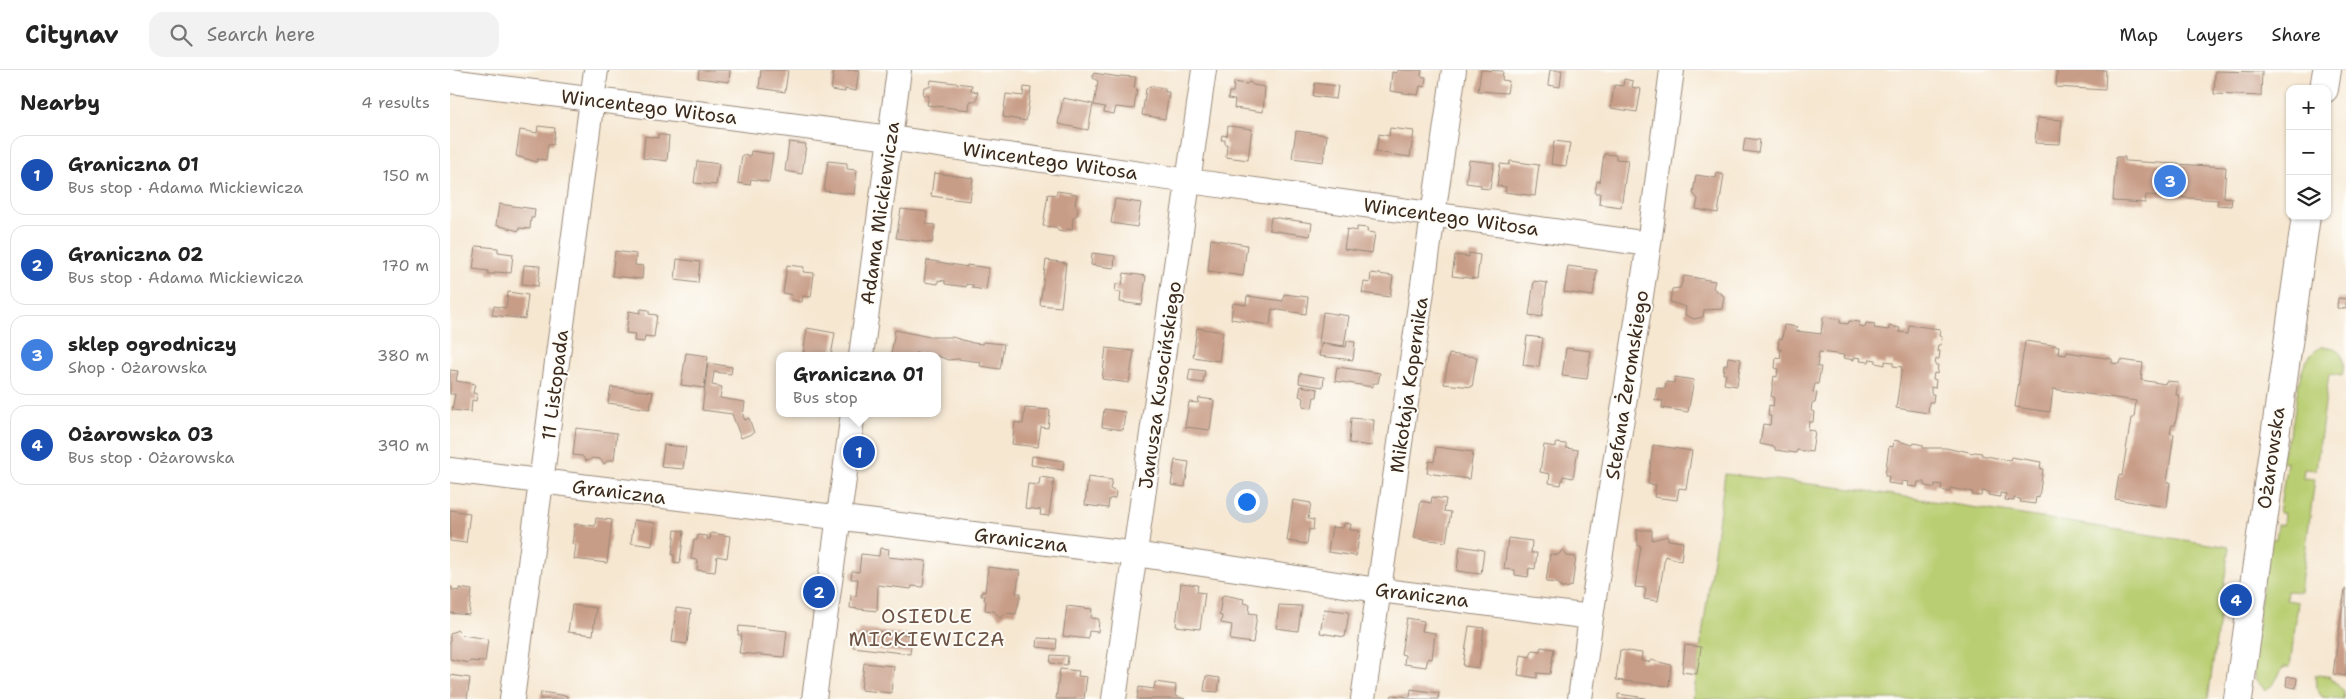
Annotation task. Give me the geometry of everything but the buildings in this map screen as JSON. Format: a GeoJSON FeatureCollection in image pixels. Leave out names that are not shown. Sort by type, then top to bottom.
{"type":"FeatureCollection","features":[{"type":"Feature","properties":{"kind":"main road"},"geometry":{"type":"LineString","coordinates":[[2325,85],[2327,70]]}},
{"type":"Feature","properties":{"kind":"main road","name":"Ożarowska"},"geometry":{"type":"LineString","coordinates":[[2238,699],[2305,220]]}},
{"type":"Feature","properties":{"kind":"street","name":"11 Listopada"},"geometry":{"type":"LineString","coordinates":[[512,699],[596,70]]}},
{"type":"Feature","properties":{"kind":"street","name":"Adama Mickiewicza"},"geometry":{"type":"LineString","coordinates":[[862,352],[899,70]]}},
{"type":"Feature","properties":{"kind":"street","name":"Janusza Kusocińskiego"},"geometry":{"type":"LineString","coordinates":[[1114,699],[1204,70]]}},
{"type":"Feature","properties":{"kind":"street","name":"Mikołaja Kopernika"},"geometry":{"type":"LineString","coordinates":[[1363,699],[1454,70]]}},
{"type":"Feature","properties":{"kind":"street","name":"Stefana Żeromskiego"},"geometry":{"type":"LineString","coordinates":[[1580,699],[1591,617],[1650,244],[1672,70]]}},
{"type":"Feature","properties":{"kind":"street","name":"Wincentego Witosa"},"geometry":{"type":"LineString","coordinates":[[450,81],[890,138],[1650,244]]}},
{"type":"Feature","properties":{"kind":"street"},"geometry":{"type":"LineString","coordinates":[[814,699],[852,417]]}},
{"type":"Feature","properties":{"kind":"street","name":"Graniczna"},"geometry":{"type":"LineString","coordinates":[[450,470],[542,483],[1136,555],[1378,590],[1591,617]]}},
{"type":"Feature","properties":{"kind":"green space"},"geometry":{"type":"Polygon","coordinates":[[[2321,347],[2334,348],[2341,354],[2343,370],[2342,376],[2329,374],[2316,470],[2304,469],[2303,478],[2315,479],[2300,592],[2287,591],[2286,600],[2298,602],[2290,667],[2284,667],[2274,683],[2266,691],[2255,679],[2252,666],[2269,538],[2276,539],[2278,524],[2283,525],[2284,513],[2279,513],[2287,462],[2280,461],[2292,424],[2302,371],[2312,354],[2321,347]]]}},
{"type":"Feature","properties":{"kind":"green space"},"geometry":{"type":"Polygon","coordinates":[[[1725,474],[1861,490],[2229,547],[2208,699],[1693,699],[1725,474]]]}},
{"type":"Feature","properties":{"kind":"green space"},"geometry":{"type":"Polygon","coordinates":[[[2315,675],[2329,676],[2344,692],[2343,699],[2322,697],[2316,688],[2315,675]]]}},
{"type":"Feature","properties":{"kind":"place","name":"sklep ogrodniczy"},"geometry":{"type":"Point","coordinates":[2170,181]}},
{"type":"Feature","properties":{"kind":"place","name":"Graniczna 01"},"geometry":{"type":"Point","coordinates":[859,452]}},
{"type":"Feature","properties":{"kind":"place","name":"Graniczna 02"},"geometry":{"type":"Point","coordinates":[819,592]}},
{"type":"Feature","properties":{"kind":"place","name":"Ożarowska 03"},"geometry":{"type":"Point","coordinates":[2236,600]}},
{"type":"Feature","properties":{"kind":"district","name":"OSIEDLE MICKIEWICZA"},"geometry":{"type":"Point","coordinates":[927,628]}}]}
